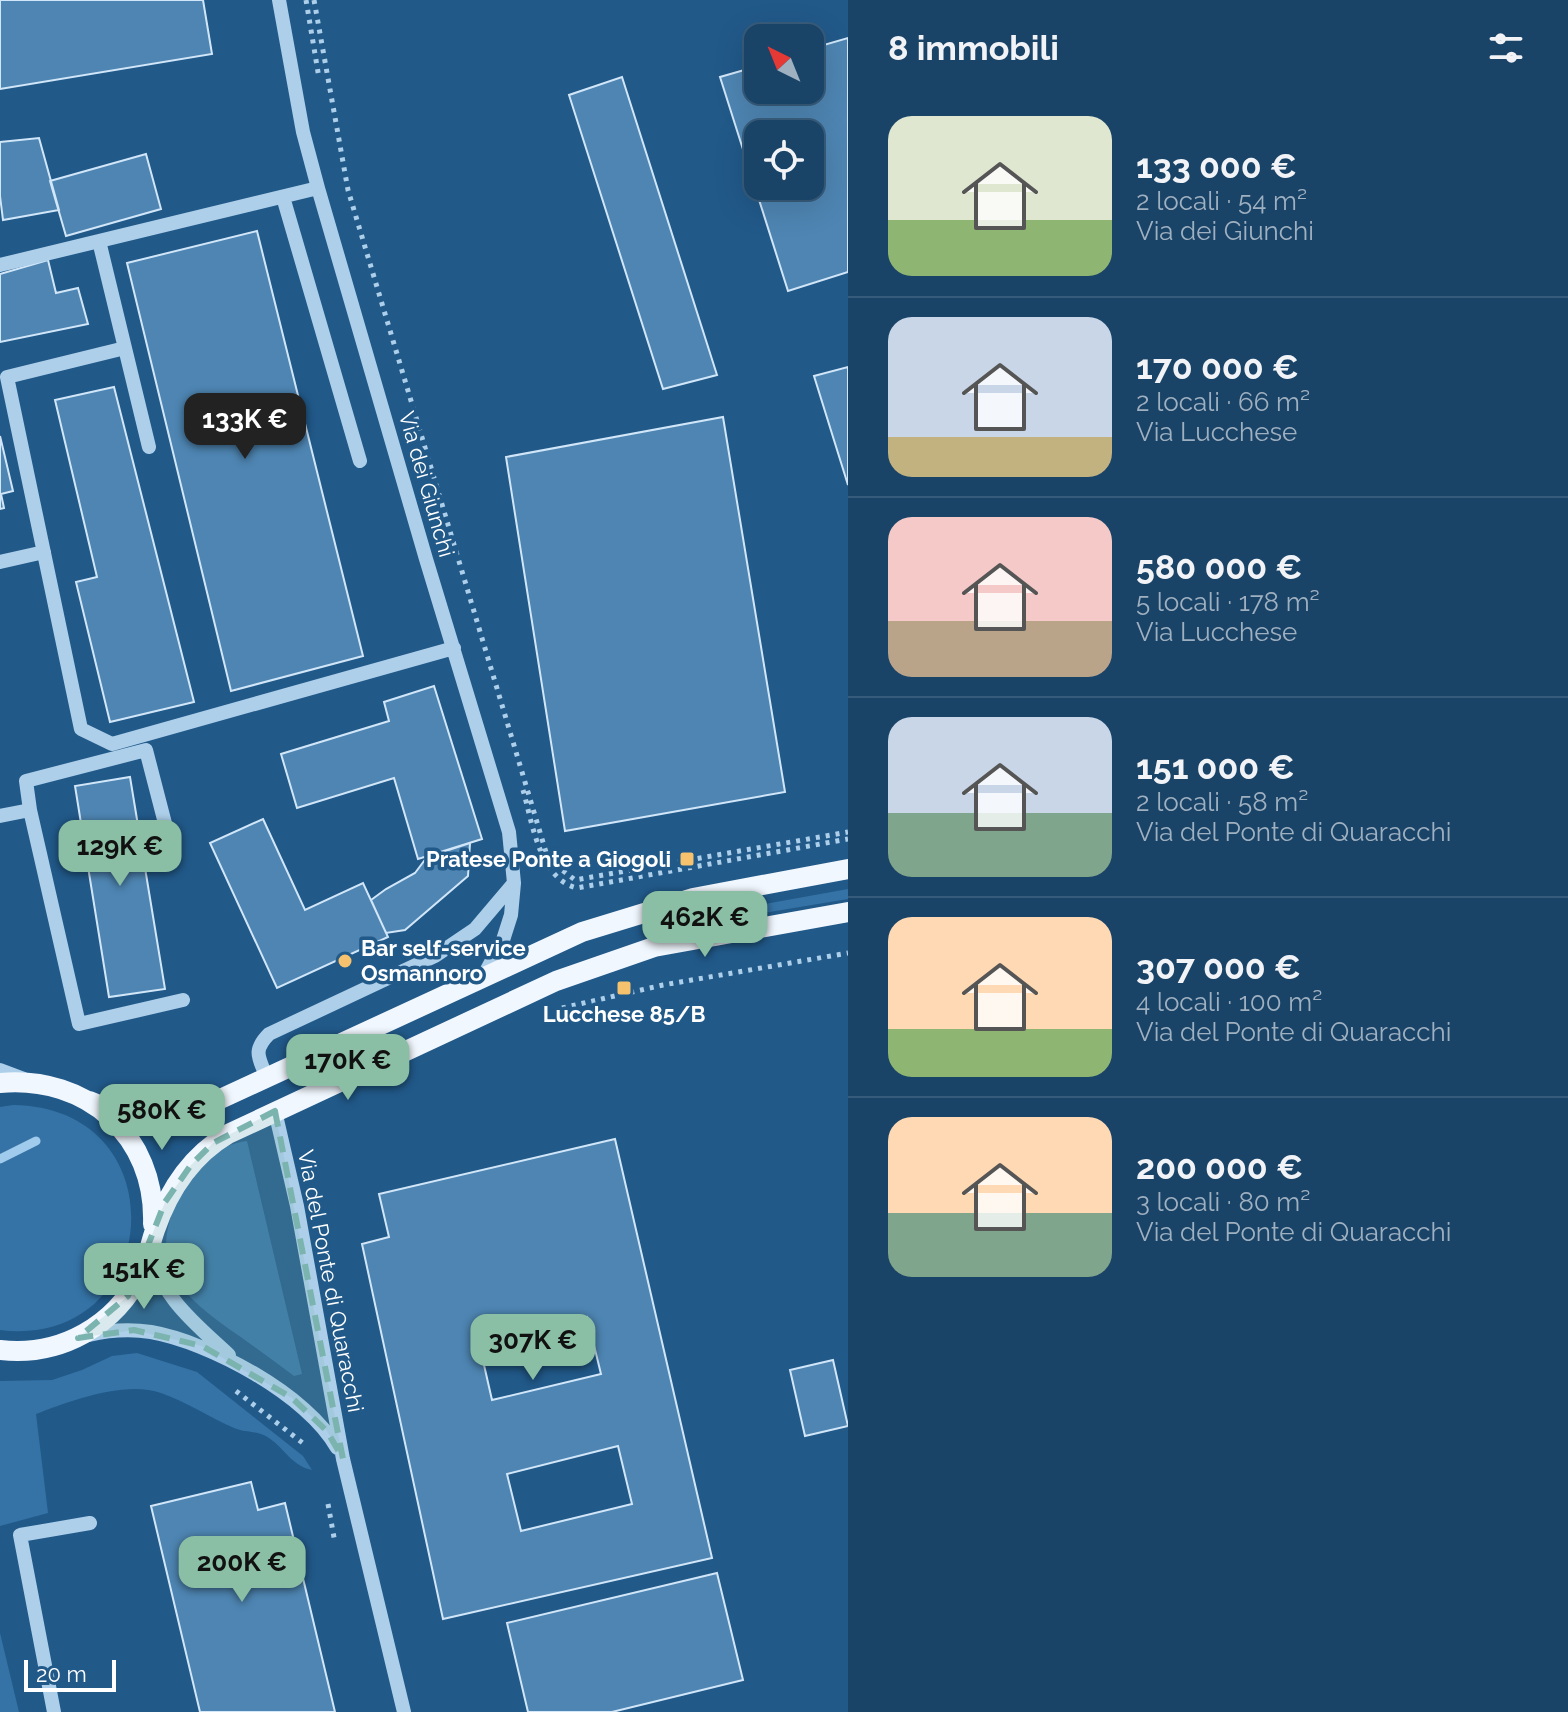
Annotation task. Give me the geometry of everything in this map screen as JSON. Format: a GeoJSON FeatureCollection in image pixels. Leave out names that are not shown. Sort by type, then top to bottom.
{"type":"FeatureCollection","features":[{"type":"Feature","properties":{"kind":"main road"},"geometry":{"type":"LineString","coordinates":[[0,1083],[32,1082],[61,1088],[128,1115],[172,1116],[210,1106],[484,975],[621,918],[693,898],[848,869]]}},
{"type":"Feature","properties":{"kind":"main road"},"geometry":{"type":"LineString","coordinates":[[0,1350],[44,1349],[78,1338],[107,1318],[128,1296],[143,1269],[172,1189],[203,1152],[228,1134],[556,981],[654,947],[848,912]]}},
{"type":"Feature","properties":{"kind":"main road"},"geometry":{"type":"LineString","coordinates":[[89,1101],[120,1127],[141,1161],[153,1200],[151,1240]]}},
{"type":"Feature","properties":{"kind":"street","name":"Via dei Giunchi"},"geometry":{"type":"LineString","coordinates":[[279,0],[303,132],[318,188],[509,832],[514,899],[507,928],[484,975]]}},
{"type":"Feature","properties":{"kind":"street"},"geometry":{"type":"LineString","coordinates":[[0,265],[318,188]]}},
{"type":"Feature","properties":{"kind":"street"},"geometry":{"type":"LineString","coordinates":[[283,197],[360,461]]}},
{"type":"Feature","properties":{"kind":"street"},"geometry":{"type":"LineString","coordinates":[[99,241],[149,447]]}},
{"type":"Feature","properties":{"kind":"street"},"geometry":{"type":"LineString","coordinates":[[125,348],[7,377],[81,729],[112,744],[454,648]]}},
{"type":"Feature","properties":{"kind":"street"},"geometry":{"type":"LineString","coordinates":[[0,562],[44,552]]}},
{"type":"Feature","properties":{"kind":"street"},"geometry":{"type":"LineString","coordinates":[[167,831],[146,750],[26,781],[79,1024],[183,1000]]}},
{"type":"Feature","properties":{"kind":"street"},"geometry":{"type":"LineString","coordinates":[[0,816],[30,810]]}},
{"type":"Feature","properties":{"kind":"street"},"geometry":{"type":"LineString","coordinates":[[267,1078],[257,1053],[259,1043],[269,1034],[435,956],[475,929],[514,883]]}},
{"type":"Feature","properties":{"kind":"street"},"geometry":{"type":"LineString","coordinates":[[0,1070],[32,1082]]}},
{"type":"Feature","properties":{"kind":"street","name":"Via del Ponte di Quaracchi"},"geometry":{"type":"LineString","coordinates":[[275,1111],[297,1206],[343,1459],[404,1712]]}},
{"type":"Feature","properties":{"kind":"street","name":"Via del Ponte di Quaracchi"},"geometry":{"type":"LineString","coordinates":[[151,1240],[160,1280],[172,1300],[247,1371]]}},
{"type":"Feature","properties":{"kind":"street","name":"Via del Ponte di Quaracchi"},"geometry":{"type":"LineString","coordinates":[[78,1338],[111,1330],[153,1332],[202,1346],[292,1398],[327,1431],[343,1459]]}},
{"type":"Feature","properties":{"kind":"street"},"geometry":{"type":"LineString","coordinates":[[54,1712],[20,1535],[90,1523]]}},
{"type":"Feature","properties":{"kind":"path"},"geometry":{"type":"LineString","coordinates":[[306,0],[319,84]]}},
{"type":"Feature","properties":{"kind":"path"},"geometry":{"type":"LineString","coordinates":[[314,0],[348,190],[548,859],[575,880],[848,832]]}},
{"type":"Feature","properties":{"kind":"path"},"geometry":{"type":"LineString","coordinates":[[458,585],[545,861],[561,881],[569,886],[589,886],[848,839]]}},
{"type":"Feature","properties":{"kind":"path"},"geometry":{"type":"LineString","coordinates":[[549,1014],[663,985],[848,953]]}},
{"type":"Feature","properties":{"kind":"path"},"geometry":{"type":"LineString","coordinates":[[223,1382],[306,1446]]}},
{"type":"Feature","properties":{"kind":"path"},"geometry":{"type":"LineString","coordinates":[[326,1490],[335,1543]]}},
{"type":"Feature","properties":{"kind":"highlighted area"},"geometry":{"type":"Polygon","coordinates":[[[275,1111],[343,1459],[327,1431],[292,1398],[202,1346],[134,1330],[78,1338],[128,1296],[165,1202],[191,1165],[213,1143],[275,1111]]]}},
{"type":"Feature","properties":{"kind":"shaded area"},"geometry":{"type":"Polygon","coordinates":[[[848,889],[848,899],[745,916],[743,908],[848,889]]]}},
{"type":"Feature","properties":{"kind":"shaded area"},"geometry":{"type":"Polygon","coordinates":[[[13,1105],[68,1116],[105,1144],[126,1182],[131,1226],[120,1268],[95,1304],[54,1326],[0,1330],[0,1107],[13,1105]]]}},
{"type":"Feature","properties":{"kind":"shaded area"},"geometry":{"type":"Polygon","coordinates":[[[247,1141],[302,1374],[294,1376],[193,1300],[171,1271],[167,1255],[171,1216],[186,1182],[208,1158],[227,1147],[247,1141]]]}},
{"type":"Feature","properties":{"kind":"shaded area"},"geometry":{"type":"Polygon","coordinates":[[[137,1353],[197,1372],[303,1456],[312,1470],[299,1465],[265,1435],[234,1428],[161,1393],[131,1389],[98,1394],[36,1414],[48,1513],[0,1526],[0,1381],[52,1380],[112,1356],[137,1353]]]}},
{"type":"Feature","properties":{"kind":"shaded area"},"geometry":{"type":"Polygon","coordinates":[[[0,1633],[19,1712],[0,1712],[0,1633]]]}},
{"type":"Feature","properties":{"kind":"building"},"geometry":{"type":"Polygon","coordinates":[[[0,0],[203,0],[212,54],[0,89],[0,0]]]}},
{"type":"Feature","properties":{"kind":"building"},"geometry":{"type":"Polygon","coordinates":[[[848,38],[848,272],[788,291],[759,200],[824,200],[824,120],[744,120],[744,153],[720,77],[744,70],[744,104],[824,104],[824,45],[848,38]]]}},
{"type":"Feature","properties":{"kind":"building"},"geometry":{"type":"Polygon","coordinates":[[[622,77],[717,375],[663,389],[569,95],[622,77]]]}},
{"type":"Feature","properties":{"kind":"building"},"geometry":{"type":"Polygon","coordinates":[[[39,138],[59,210],[3,220],[0,142],[39,138]]]}},
{"type":"Feature","properties":{"kind":"building"},"geometry":{"type":"Polygon","coordinates":[[[146,154],[161,209],[66,236],[50,181],[146,154]]]}},
{"type":"Feature","properties":{"kind":"building"},"geometry":{"type":"Polygon","coordinates":[[[257,231],[363,656],[231,691],[127,263],[257,231]]]}},
{"type":"Feature","properties":{"kind":"building"},"geometry":{"type":"Polygon","coordinates":[[[48,260],[56,293],[78,288],[88,324],[0,342],[0,274],[48,260]]]}},
{"type":"Feature","properties":{"kind":"building"},"geometry":{"type":"Polygon","coordinates":[[[848,367],[848,485],[814,376],[848,367]]]}},
{"type":"Feature","properties":{"kind":"building"},"geometry":{"type":"Polygon","coordinates":[[[114,387],[194,702],[110,722],[76,582],[97,577],[55,400],[114,387]]]}},
{"type":"Feature","properties":{"kind":"building"},"geometry":{"type":"Polygon","coordinates":[[[723,417],[785,792],[565,831],[506,457],[723,417]]]}},
{"type":"Feature","properties":{"kind":"building"},"geometry":{"type":"Polygon","coordinates":[[[0,436],[13,491],[1,494],[4,508],[0,509],[0,436]]]}},
{"type":"Feature","properties":{"kind":"building"},"geometry":{"type":"Polygon","coordinates":[[[434,686],[482,839],[418,859],[394,778],[297,808],[281,754],[389,721],[384,702],[434,686]]]}},
{"type":"Feature","properties":{"kind":"building"},"geometry":{"type":"Polygon","coordinates":[[[130,777],[165,989],[109,997],[75,786],[130,777]]]}},
{"type":"Feature","properties":{"kind":"building"},"geometry":{"type":"Polygon","coordinates":[[[263,819],[305,910],[363,883],[388,937],[277,988],[210,843],[263,819]]]}},
{"type":"Feature","properties":{"kind":"building"},"geometry":{"type":"Polygon","coordinates":[[[470,843],[468,876],[405,930],[386,933],[371,900],[415,873],[427,857],[470,843]]]}},
{"type":"Feature","properties":{"kind":"building"},"geometry":{"type":"Polygon","coordinates":[[[615,1139],[712,1558],[443,1619],[362,1244],[389,1237],[379,1194],[615,1139]],[[587,1317],[479,1343],[492,1400],[601,1374],[587,1317]],[[618,1446],[507,1474],[521,1531],[632,1504],[618,1446]]]}},
{"type":"Feature","properties":{"kind":"building"},"geometry":{"type":"Polygon","coordinates":[[[833,1360],[848,1426],[805,1436],[790,1370],[833,1360]]]}},
{"type":"Feature","properties":{"kind":"building"},"geometry":{"type":"Polygon","coordinates":[[[251,1482],[258,1510],[285,1503],[335,1712],[200,1712],[151,1506],[251,1482]]]}},
{"type":"Feature","properties":{"kind":"building"},"geometry":{"type":"Polygon","coordinates":[[[717,1573],[743,1680],[612,1712],[528,1712],[507,1623],[717,1573]]]}},
{"type":"Feature","properties":{"kind":"waterway"},"geometry":{"type":"LineString","coordinates":[[0,1159],[36,1141]]}},
{"type":"Feature","properties":{"kind":"place","name":"Pratese Ponte a Giogoli"},"geometry":{"type":"Point","coordinates":[687,859]}},
{"type":"Feature","properties":{"kind":"place","name":"Bar self-service Osmannoro"},"geometry":{"type":"Point","coordinates":[345,961]}},
{"type":"Feature","properties":{"kind":"place","name":"Lucchese 85/B"},"geometry":{"type":"Point","coordinates":[624,988]}}]}
